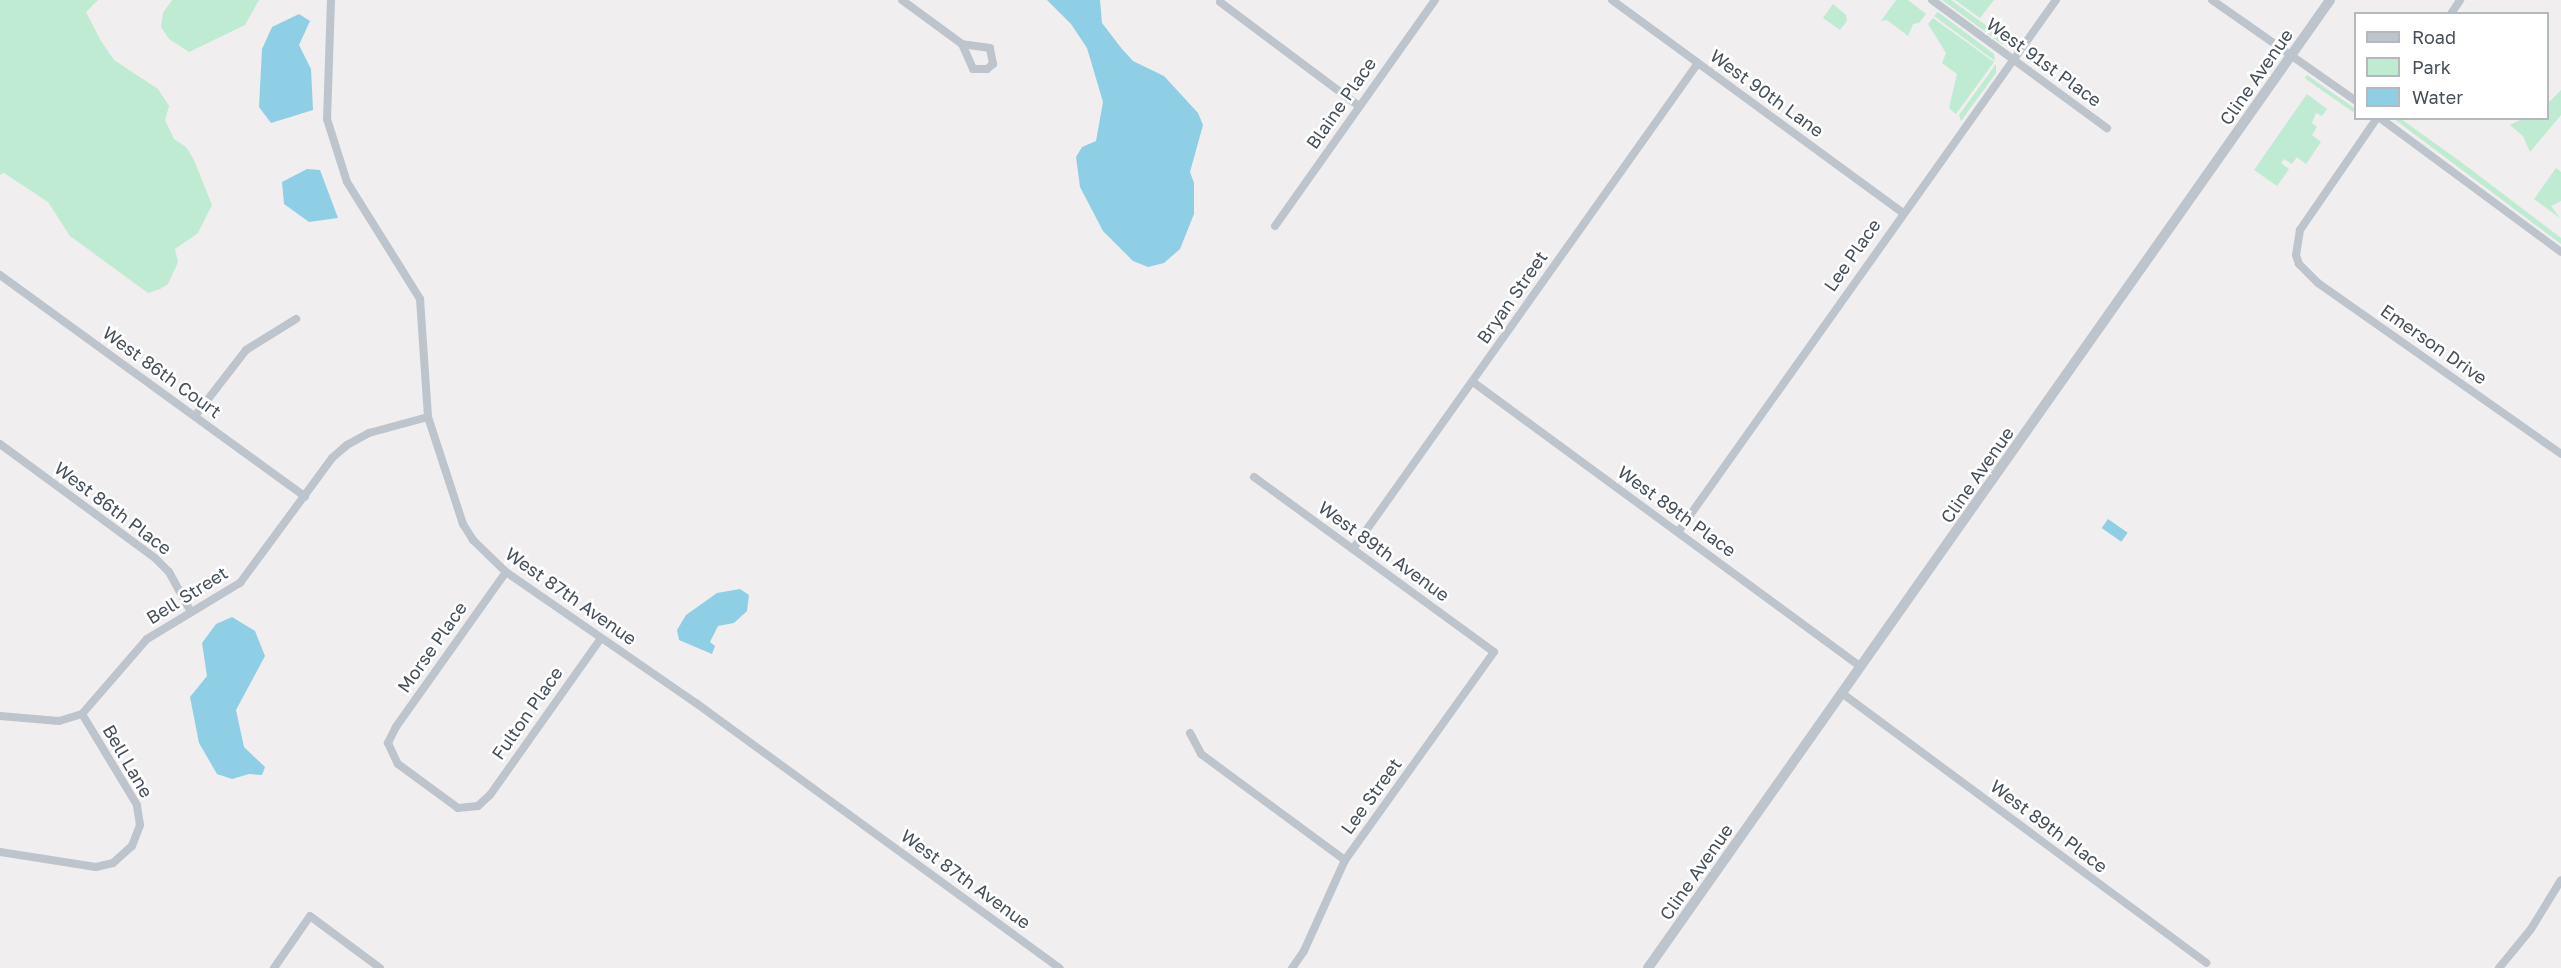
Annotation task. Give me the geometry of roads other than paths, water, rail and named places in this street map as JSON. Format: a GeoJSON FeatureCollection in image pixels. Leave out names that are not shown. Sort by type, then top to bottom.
{"type":"FeatureCollection","features":[{"type":"Feature","properties":{"kind":"street","name":"West 87th Avenue"},"geometry":{"type":"LineString","coordinates":[[331,0],[327,118],[347,182],[420,299],[428,417],[463,524],[487,557],[1060,968]]}},
{"type":"Feature","properties":{"kind":"street"},"geometry":{"type":"LineString","coordinates":[[902,0],[962,44]]}},
{"type":"Feature","properties":{"kind":"street","name":"Blaine Place"},"geometry":{"type":"LineString","coordinates":[[1275,226],[1435,0]]}},
{"type":"Feature","properties":{"kind":"street","name":"West 90th Lane"},"geometry":{"type":"LineString","coordinates":[[1612,0],[1902,212]]}},
{"type":"Feature","properties":{"kind":"street","name":"West 91st Place"},"geometry":{"type":"LineString","coordinates":[[1932,0],[2107,128]]}},
{"type":"Feature","properties":{"kind":"street","name":"Lee Place"},"geometry":{"type":"LineString","coordinates":[[1678,532],[1902,212],[2056,0]]}},
{"type":"Feature","properties":{"kind":"street"},"geometry":{"type":"LineString","coordinates":[[2212,0],[2354,100]]}},
{"type":"Feature","properties":{"kind":"street","name":"Cline Avenue"},"geometry":{"type":"LineString","coordinates":[[1648,968],[2330,0]]}},
{"type":"Feature","properties":{"kind":"street"},"geometry":{"type":"LineString","coordinates":[[1220,3],[1359,106]]}},
{"type":"Feature","properties":{"kind":"street","name":"Bryan Street"},"geometry":{"type":"LineString","coordinates":[[1353,549],[1698,63]]}},
{"type":"Feature","properties":{"kind":"street","name":"Emerson Drive"},"geometry":{"type":"LineString","coordinates":[[2378,120],[2305,220],[2296,255],[2306,273],[2318,284],[2561,454]]}},
{"type":"Feature","properties":{"kind":"street"},"geometry":{"type":"LineString","coordinates":[[2382,120],[2561,252]]}},
{"type":"Feature","properties":{"kind":"street","name":"West 86th Court"},"geometry":{"type":"LineString","coordinates":[[0,275],[305,496]]}},
{"type":"Feature","properties":{"kind":"street"},"geometry":{"type":"LineString","coordinates":[[195,416],[246,350],[296,319]]}},
{"type":"Feature","properties":{"kind":"street","name":"West 89th Place"},"geometry":{"type":"LineString","coordinates":[[1473,382],[1861,667]]}},
{"type":"Feature","properties":{"kind":"street","name":"Bell Street"},"geometry":{"type":"LineString","coordinates":[[82,714],[132,652],[191,612],[240,583],[332,458],[347,445],[369,433],[428,417]]}},
{"type":"Feature","properties":{"kind":"street","name":"West 86th Place"},"geometry":{"type":"LineString","coordinates":[[0,444],[154,558],[169,572],[191,612]]}},
{"type":"Feature","properties":{"kind":"street","name":"West 89th Avenue"},"geometry":{"type":"LineString","coordinates":[[1254,477],[1494,652]]}},
{"type":"Feature","properties":{"kind":"street","name":"Morse Place"},"geometry":{"type":"LineString","coordinates":[[478,806],[458,808],[398,765],[388,743],[506,572]]}},
{"type":"Feature","properties":{"kind":"street","name":"Fulton Place"},"geometry":{"type":"LineString","coordinates":[[478,806],[601,638]]}},
{"type":"Feature","properties":{"kind":"street","name":"Lee Street"},"geometry":{"type":"LineString","coordinates":[[1292,968],[1304,951],[1345,860],[1494,652]]}},
{"type":"Feature","properties":{"kind":"street","name":"West 89th Place"},"geometry":{"type":"LineString","coordinates":[[1843,694],[2206,963]]}},
{"type":"Feature","properties":{"kind":"street"},"geometry":{"type":"LineString","coordinates":[[0,716],[59,721],[82,714]]}},
{"type":"Feature","properties":{"kind":"street","name":"Bell Lane"},"geometry":{"type":"LineString","coordinates":[[0,852],[96,867],[123,857],[137,836],[138,805],[82,714]]}},
{"type":"Feature","properties":{"kind":"street"},"geometry":{"type":"LineString","coordinates":[[1190,734],[1201,754],[1345,860]]}},
{"type":"Feature","properties":{"kind":"street"},"geometry":{"type":"LineString","coordinates":[[2499,968],[2531,929],[2561,880]]}},
{"type":"Feature","properties":{"kind":"street"},"geometry":{"type":"LineString","coordinates":[[274,968],[310,916],[380,968]]}},
{"type":"Feature","properties":{"kind":"water"},"geometry":{"type":"Polygon","coordinates":[[[1047,0],[1100,0],[1102,23],[1122,49],[1133,61],[1164,76],[1198,113],[1203,125],[1190,172],[1194,183],[1194,214],[1180,249],[1164,263],[1148,267],[1133,261],[1103,231],[1080,187],[1076,157],[1082,147],[1096,141],[1103,102],[1087,48],[1071,24],[1047,0]]]}},
{"type":"Feature","properties":{"kind":"water"},"geometry":{"type":"Polygon","coordinates":[[[299,14],[310,21],[299,45],[311,69],[313,110],[271,123],[259,107],[262,49],[272,27],[299,14]]]}},
{"type":"Feature","properties":{"kind":"water"},"geometry":{"type":"Polygon","coordinates":[[[307,169],[320,170],[338,218],[309,222],[284,204],[282,182],[307,169]]]}},
{"type":"Feature","properties":{"kind":"water"},"geometry":{"type":"Polygon","coordinates":[[[2108,519],[2128,533],[2121,542],[2102,528],[2108,519]]]}},
{"type":"Feature","properties":{"kind":"water"},"geometry":{"type":"Polygon","coordinates":[[[740,589],[749,595],[747,611],[734,623],[718,626],[710,642],[715,646],[712,654],[679,640],[677,630],[686,615],[717,593],[740,589]]]}},
{"type":"Feature","properties":{"kind":"water"},"geometry":{"type":"Polygon","coordinates":[[[232,617],[255,631],[265,656],[236,710],[244,747],[265,767],[262,775],[249,774],[232,779],[217,774],[199,743],[190,697],[207,676],[202,643],[216,624],[232,617]]]}}]}
